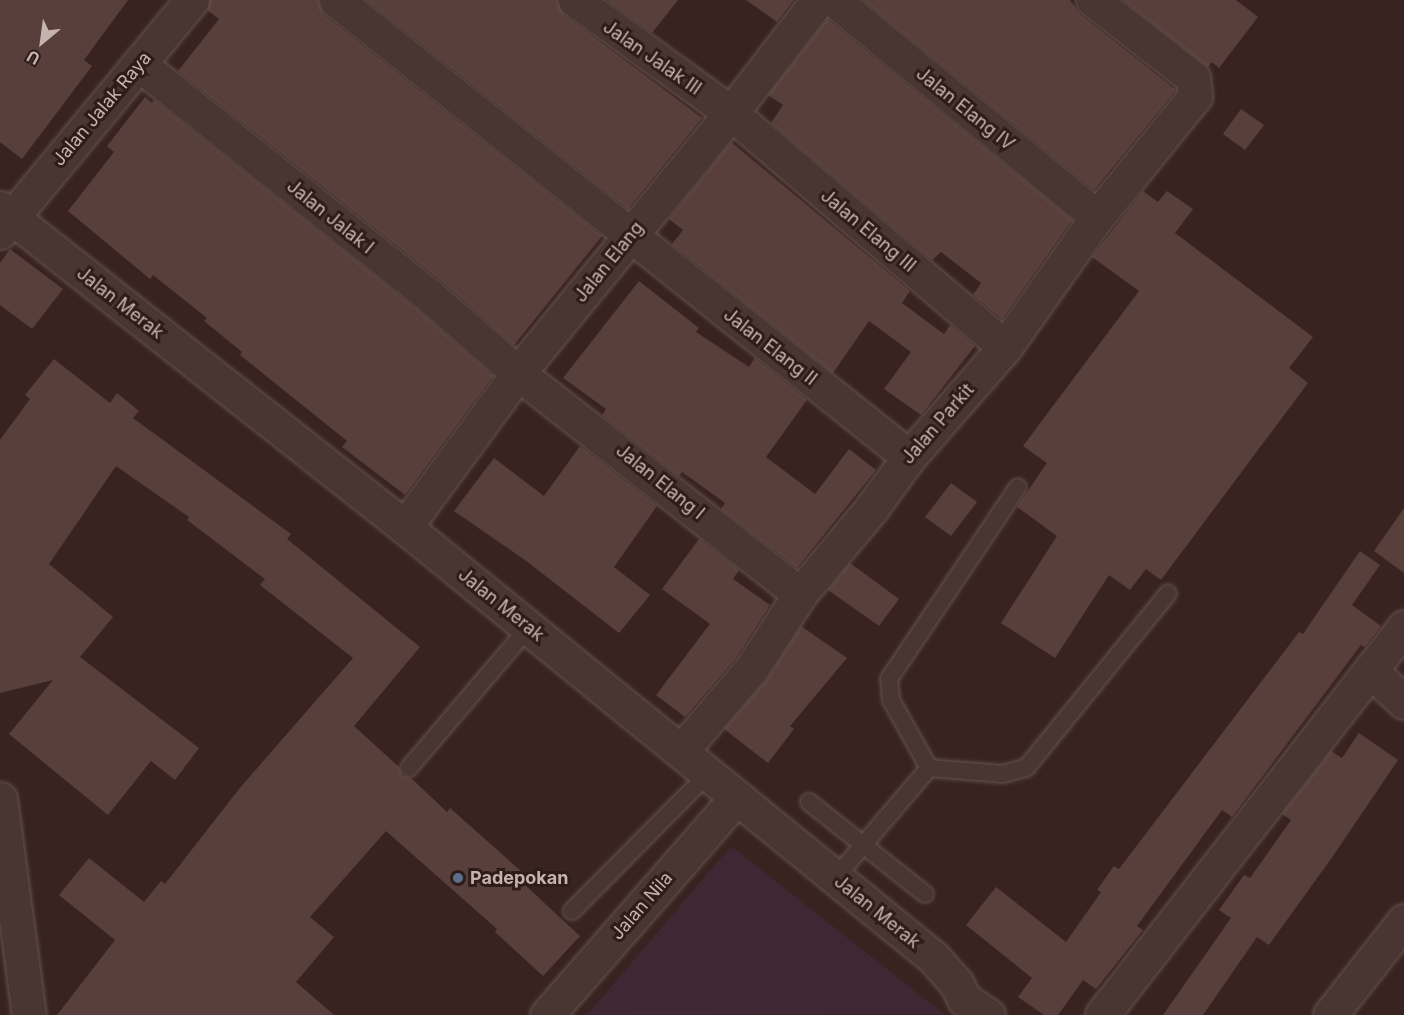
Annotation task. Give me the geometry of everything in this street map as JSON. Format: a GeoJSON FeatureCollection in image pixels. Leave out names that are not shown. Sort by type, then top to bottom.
{"type":"FeatureCollection","features":[{"type":"Feature","properties":{"kind":"street","name":"Jalan Jalak Raya"},"geometry":{"type":"LineString","coordinates":[[4,219],[192,0]]}},
{"type":"Feature","properties":{"kind":"street","name":"Jalan Elang II"},"geometry":{"type":"LineString","coordinates":[[336,0],[909,457]]}},
{"type":"Feature","properties":{"kind":"street","name":"Jalan Jalak III"},"geometry":{"type":"LineString","coordinates":[[575,0],[731,113]]}},
{"type":"Feature","properties":{"kind":"street","name":"Jalan Elang"},"geometry":{"type":"LineString","coordinates":[[405,527],[518,373],[731,113],[818,0]]}},
{"type":"Feature","properties":{"kind":"street","name":"Jalan Elang IV"},"geometry":{"type":"LineString","coordinates":[[834,0],[1097,217]]}},
{"type":"Feature","properties":{"kind":"street","name":"Jalan Parkit"},"geometry":{"type":"LineString","coordinates":[[681,752],[751,669],[800,594],[871,509],[909,457],[1005,347],[1097,217],[1195,96],[1193,78],[1093,0]]}},
{"type":"Feature","properties":{"kind":"street","name":"Jalan Jalak I"},"geometry":{"type":"LineString","coordinates":[[139,64],[432,298],[518,373]]}},
{"type":"Feature","properties":{"kind":"street","name":"Jalan Elang III"},"geometry":{"type":"LineString","coordinates":[[731,113],[1005,347]]}},
{"type":"Feature","properties":{"kind":"street","name":"Jalan Merak"},"geometry":{"type":"LineString","coordinates":[[4,219],[405,527],[934,958],[957,984],[969,1010]]}},
{"type":"Feature","properties":{"kind":"street","name":"Jalan Elang I"},"geometry":{"type":"LineString","coordinates":[[518,373],[800,594]]}},
{"type":"Feature","properties":{"kind":"street"},"geometry":{"type":"LineString","coordinates":[[1102,1015],[1372,672],[1404,627]]}},
{"type":"Feature","properties":{"kind":"street"},"geometry":{"type":"LineString","coordinates":[[1372,672],[1404,702]]}},
{"type":"Feature","properties":{"kind":"street","name":"Jalan Nila"},"geometry":{"type":"LineString","coordinates":[[547,1015],[737,797]]}},
{"type":"Feature","properties":{"kind":"street"},"geometry":{"type":"LineString","coordinates":[[1,810],[12,977],[29,1015]]}},
{"type":"Feature","properties":{"kind":"street"},"geometry":{"type":"LineString","coordinates":[[1330,1015],[1404,921]]}},
{"type":"Feature","properties":{"kind":"lane"},"geometry":{"type":"LineString","coordinates":[[929,768],[891,700],[889,679],[1018,486]]}},
{"type":"Feature","properties":{"kind":"lane"},"geometry":{"type":"LineString","coordinates":[[929,768],[1003,774],[1026,768],[1168,593]]}},
{"type":"Feature","properties":{"kind":"lane"},"geometry":{"type":"LineString","coordinates":[[409,768],[528,627]]}},
{"type":"Feature","properties":{"kind":"lane"},"geometry":{"type":"LineString","coordinates":[[835,878],[929,768]]}},
{"type":"Feature","properties":{"kind":"lane"},"geometry":{"type":"LineString","coordinates":[[572,911],[708,774]]}},
{"type":"Feature","properties":{"kind":"lane"},"geometry":{"type":"LineString","coordinates":[[809,802],[925,894]]}},
{"type":"Feature","properties":{"kind":"shaded area"},"geometry":{"type":"Polygon","coordinates":[[[731,846],[944,1014],[587,1015],[731,846]]]}},
{"type":"Feature","properties":{"kind":"building"},"geometry":{"type":"Polygon","coordinates":[[[0,0],[128,0],[84,60],[92,66],[22,159],[0,142],[0,0]]]}},
{"type":"Feature","properties":{"kind":"building"},"geometry":{"type":"Polygon","coordinates":[[[210,0],[318,0],[324,15],[602,236],[514,345],[444,283],[178,71],[219,19],[207,10],[210,0]]]}},
{"type":"Feature","properties":{"kind":"building"},"geometry":{"type":"Polygon","coordinates":[[[366,0],[557,0],[564,15],[702,118],[628,209],[366,0]]]}},
{"type":"Feature","properties":{"kind":"building"},"geometry":{"type":"Polygon","coordinates":[[[607,0],[678,0],[652,33],[607,0]]]}},
{"type":"Feature","properties":{"kind":"building"},"geometry":{"type":"Polygon","coordinates":[[[746,0],[794,0],[777,22],[746,0]]]}},
{"type":"Feature","properties":{"kind":"building"},"geometry":{"type":"Polygon","coordinates":[[[863,0],[1070,0],[1081,15],[1176,90],[1094,190],[863,0]]]}},
{"type":"Feature","properties":{"kind":"building"},"geometry":{"type":"Polygon","coordinates":[[[1123,0],[1236,0],[1258,17],[1219,68],[1212,62],[1208,67],[1123,0]]]}},
{"type":"Feature","properties":{"kind":"building"},"geometry":{"type":"Polygon","coordinates":[[[827,19],[1072,220],[1002,319],[973,295],[981,283],[941,252],[932,260],[771,123],[783,105],[768,95],[827,19]]]}},
{"type":"Feature","properties":{"kind":"building"},"geometry":{"type":"Polygon","coordinates":[[[145,97],[152,103],[154,100],[420,312],[493,376],[405,495],[342,447],[347,441],[240,355],[242,352],[204,321],[207,318],[153,275],[150,279],[68,211],[114,152],[107,146],[145,97]]]}},
{"type":"Feature","properties":{"kind":"building"},"geometry":{"type":"Polygon","coordinates":[[[1241,109],[1264,125],[1245,150],[1223,134],[1241,109]]]}},
{"type":"Feature","properties":{"kind":"building"},"geometry":{"type":"Polygon","coordinates":[[[731,142],[910,291],[902,303],[944,334],[950,325],[975,346],[921,415],[884,389],[911,352],[869,321],[833,373],[672,244],[683,230],[669,219],[731,142]]]}},
{"type":"Feature","properties":{"kind":"building"},"geometry":{"type":"Polygon","coordinates":[[[1143,191],[1158,202],[1167,191],[1193,209],[1175,233],[1313,337],[1289,368],[1308,383],[1161,580],[1146,569],[1130,590],[1109,575],[1055,658],[1001,623],[1057,536],[1017,507],[1047,463],[1023,446],[1139,291],[1092,257],[1143,191]]]}},
{"type":"Feature","properties":{"kind":"building"},"geometry":{"type":"Polygon","coordinates":[[[10,249],[63,289],[32,329],[0,305],[0,263],[10,249]]]}},
{"type":"Feature","properties":{"kind":"building"},"geometry":{"type":"Polygon","coordinates":[[[639,281],[699,328],[696,332],[749,367],[755,358],[807,400],[766,457],[815,494],[849,449],[876,470],[797,568],[721,509],[725,503],[682,472],[679,476],[602,415],[606,409],[563,378],[639,281]]]}},
{"type":"Feature","properties":{"kind":"building"},"geometry":{"type":"Polygon","coordinates":[[[54,359],[110,403],[117,393],[139,411],[133,418],[291,534],[287,539],[420,647],[354,726],[399,767],[402,776],[411,778],[447,812],[450,808],[530,879],[525,885],[580,936],[543,976],[495,932],[497,929],[386,831],[310,917],[334,937],[296,982],[334,1015],[57,1015],[115,940],[59,895],[89,858],[144,902],[161,881],[165,884],[239,789],[353,658],[260,585],[265,579],[187,520],[189,517],[116,466],[49,564],[113,617],[80,657],[199,748],[175,780],[151,761],[108,815],[9,734],[53,680],[0,693],[0,440],[30,399],[25,395],[54,359]]]}},
{"type":"Feature","properties":{"kind":"building"},"geometry":{"type":"Polygon","coordinates":[[[580,446],[657,506],[614,567],[650,595],[619,633],[525,560],[454,511],[494,458],[544,496],[580,446]]]}},
{"type":"Feature","properties":{"kind":"building"},"geometry":{"type":"Polygon","coordinates":[[[951,483],[977,502],[951,536],[925,517],[951,483]]]}},
{"type":"Feature","properties":{"kind":"building"},"geometry":{"type":"Polygon","coordinates":[[[1404,508],[1404,573],[1374,551],[1404,508]]]}},
{"type":"Feature","properties":{"kind":"building"},"geometry":{"type":"Polygon","coordinates":[[[699,539],[739,570],[733,579],[770,605],[736,658],[685,717],[656,695],[710,624],[662,589],[699,539]]]}},
{"type":"Feature","properties":{"kind":"building"},"geometry":{"type":"Polygon","coordinates":[[[1360,551],[1380,565],[1352,605],[1381,626],[1365,647],[1361,645],[1232,817],[1222,810],[1137,926],[1143,930],[1096,989],[1083,980],[1058,1015],[1044,1015],[1018,997],[1032,978],[966,925],[996,887],[1066,942],[1101,892],[1097,890],[1114,866],[1119,869],[1299,632],[1303,634],[1360,551]]]}},
{"type":"Feature","properties":{"kind":"building"},"geometry":{"type":"Polygon","coordinates":[[[850,563],[899,599],[879,626],[828,590],[850,563]]]}},
{"type":"Feature","properties":{"kind":"building"},"geometry":{"type":"Polygon","coordinates":[[[801,626],[847,658],[790,726],[794,729],[768,763],[724,729],[767,679],[801,626]]]}},
{"type":"Feature","properties":{"kind":"building"},"geometry":{"type":"Polygon","coordinates":[[[1359,733],[1398,760],[1333,856],[1269,945],[1257,937],[1203,1015],[1163,1015],[1231,918],[1219,910],[1244,875],[1250,878],[1291,820],[1282,814],[1331,751],[1342,758],[1359,733]]]}},
{"type":"Feature","properties":{"kind":"place","name":"Padepokan"},"geometry":{"type":"Point","coordinates":[458,878]}}]}
